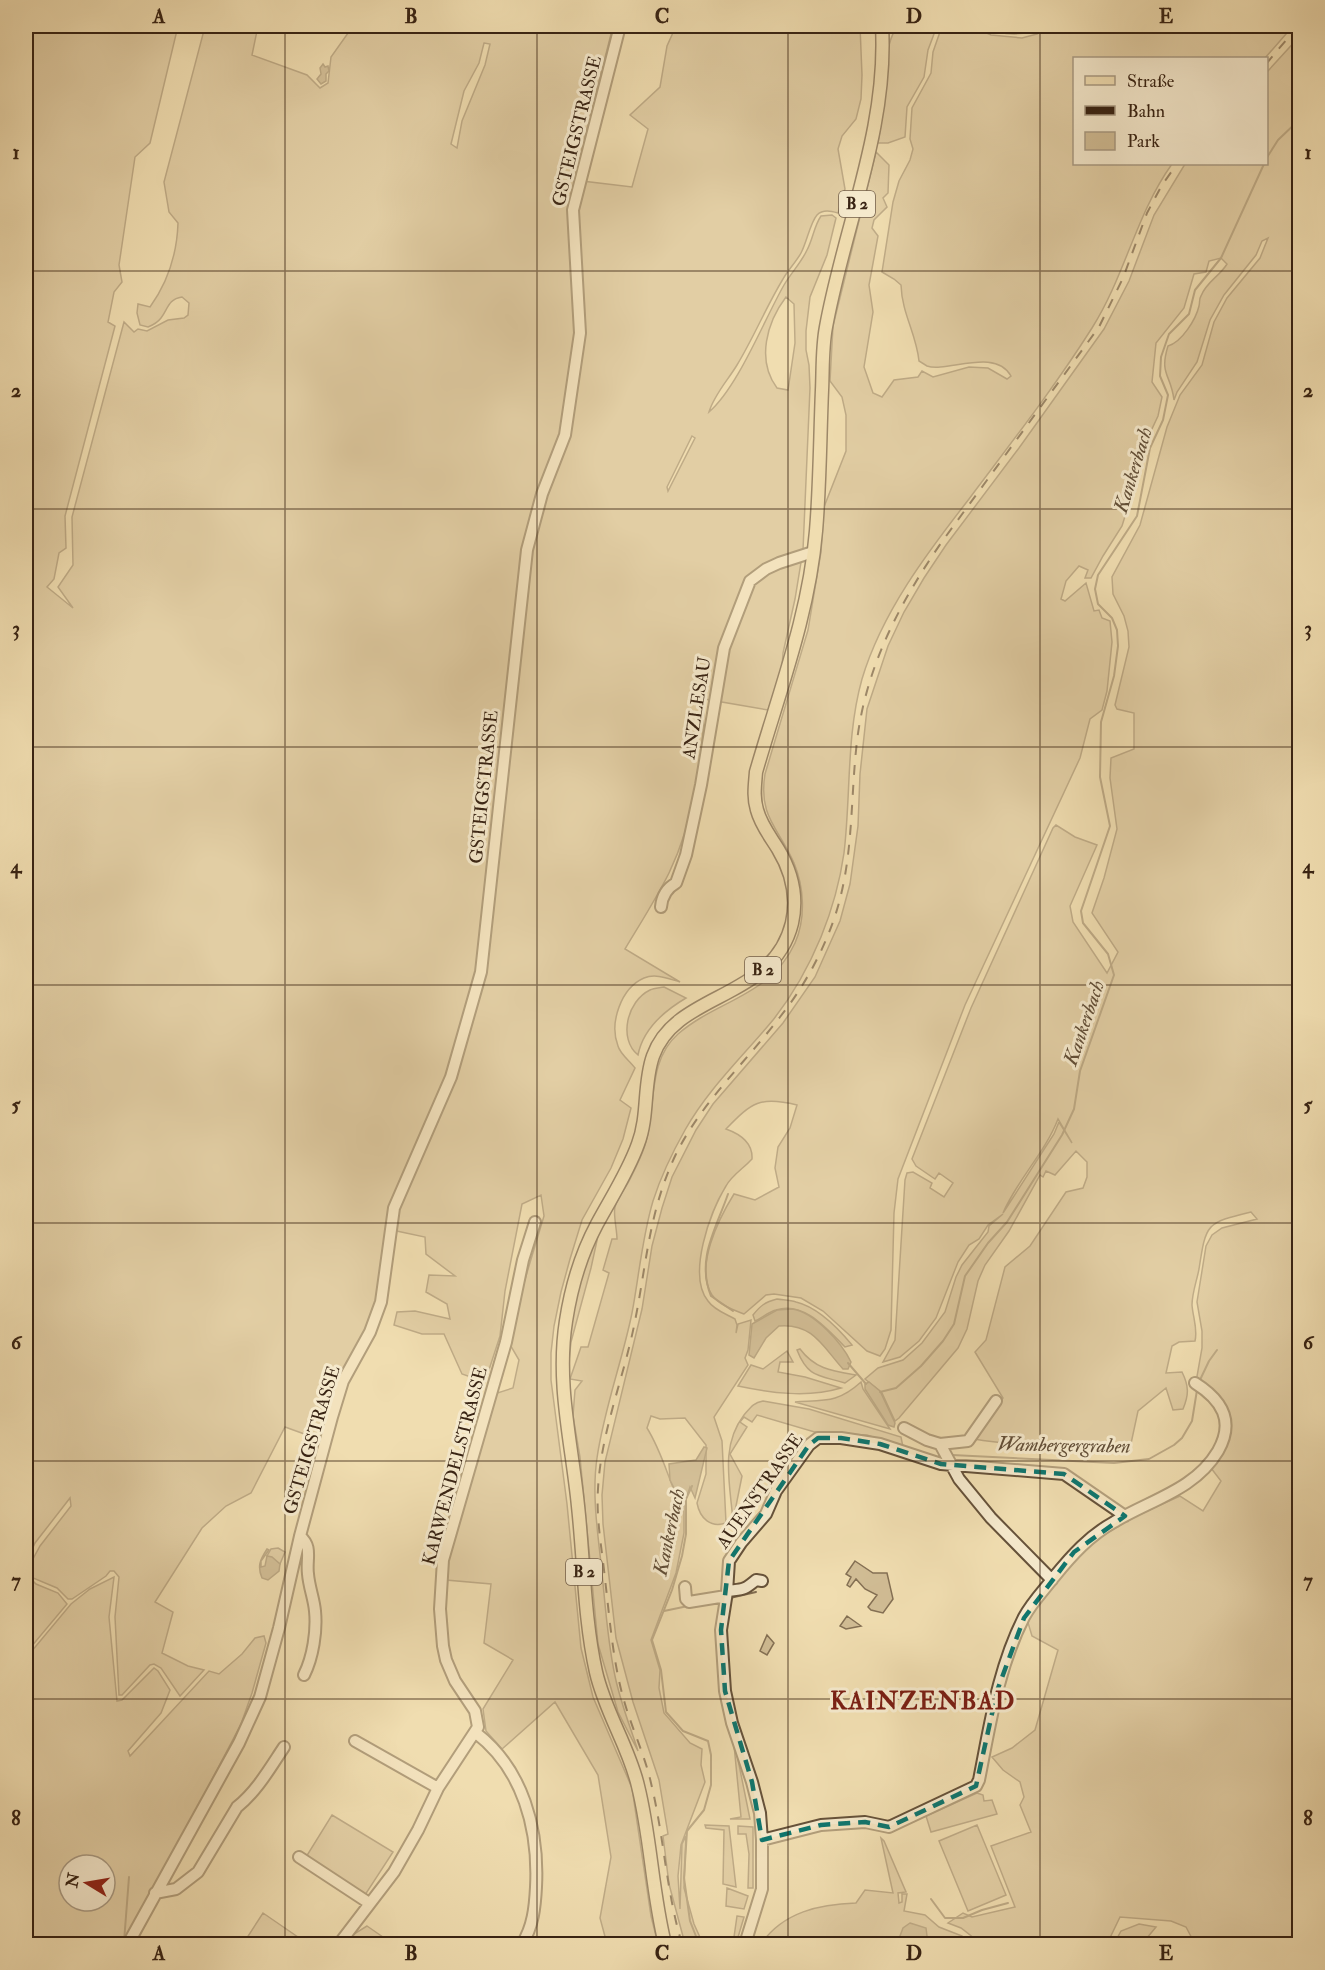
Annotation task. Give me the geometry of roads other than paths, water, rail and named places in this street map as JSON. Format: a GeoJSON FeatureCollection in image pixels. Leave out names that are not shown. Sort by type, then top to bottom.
{"type":"FeatureCollection","features":[{"type":"Feature","properties":{"kind":"main road","name":"B 2"},"geometry":{"type":"LineString","coordinates":[[665,1944],[636,1778],[603,1695],[591,1645],[578,1503],[562,1388],[562,1346],[570,1298],[581,1260],[596,1225],[612,1199],[638,1144],[645,1118],[649,1069],[661,1040],[685,1016],[731,992],[767,968],[788,938],[794,909],[795,892],[792,878],[780,852],[761,821],[754,791],[756,772],[800,628],[813,552],[817,510],[822,358],[826,328],[868,160],[882,59],[882,26]]}},
{"type":"Feature","properties":{"kind":"street","name":"GSTEIGSTRASSE"},"geometry":{"type":"LineString","coordinates":[[128,1944],[239,1743],[260,1697],[279,1628],[300,1536],[344,1381],[370,1332],[381,1302],[394,1208],[451,1077],[481,972],[527,550],[542,494],[565,435],[580,333],[573,210],[620,26]]}},
{"type":"Feature","properties":{"kind":"street","name":"ANZLESAU"},"geometry":{"type":"LineString","coordinates":[[661,907],[669,887],[676,883],[686,855],[701,785],[724,648],[750,581],[779,563],[813,552]]}},
{"type":"Feature","properties":{"kind":"street","name":"KARWENDELSTRASSE"},"geometry":{"type":"LineString","coordinates":[[476,1733],[477,1717],[451,1672],[443,1646],[440,1609],[443,1560],[506,1342],[522,1260],[535,1222]]}},
{"type":"Feature","properties":{"kind":"street"},"geometry":{"type":"LineString","coordinates":[[762,1840],[821,1826],[865,1822],[889,1827],[976,1786],[1005,1666],[1024,1618],[1038,1596],[1074,1552],[1102,1528],[1178,1491],[1208,1465],[1218,1450],[1225,1435],[1227,1419],[1208,1391],[1197,1384]]}},
{"type":"Feature","properties":{"kind":"street"},"geometry":{"type":"LineString","coordinates":[[904,1428],[942,1446],[968,1441],[996,1401]]}},
{"type":"Feature","properties":{"kind":"street","name":"AUENSTRASSE"},"geometry":{"type":"LineString","coordinates":[[745,1944],[762,1889],[762,1840],[761,1820],[752,1782],[732,1723],[725,1691],[721,1630],[729,1561],[766,1514],[784,1479],[809,1444],[818,1438],[841,1438],[880,1444],[942,1464],[950,1463]]}},
{"type":"Feature","properties":{"kind":"street"},"geometry":{"type":"LineString","coordinates":[[942,1446],[959,1479],[992,1518],[1052,1580]]}},
{"type":"Feature","properties":{"kind":"street"},"geometry":{"type":"LineString","coordinates":[[950,1463],[1064,1474],[1125,1516]]}},
{"type":"Feature","properties":{"kind":"street","name":"GSTEIGSTRASSE"},"geometry":{"type":"LineString","coordinates":[[300,1536],[306,1541],[309,1551],[308,1576],[316,1614],[311,1656],[304,1675]]}},
{"type":"Feature","properties":{"kind":"street"},"geometry":{"type":"LineString","coordinates":[[685,1587],[686,1599],[689,1602],[741,1591],[756,1580],[762,1581]]}},
{"type":"Feature","properties":{"kind":"street"},"geometry":{"type":"LineString","coordinates":[[339,1944],[394,1872],[438,1788],[461,1751],[476,1733],[488,1743],[510,1772],[532,1823],[537,1856],[536,1896],[531,1926],[522,1944]]}},
{"type":"Feature","properties":{"kind":"street"},"geometry":{"type":"LineString","coordinates":[[355,1741],[438,1788]]}},
{"type":"Feature","properties":{"kind":"street"},"geometry":{"type":"LineString","coordinates":[[155,1893],[176,1889],[198,1872],[237,1807],[260,1783],[284,1747]]}},
{"type":"Feature","properties":{"kind":"street"},"geometry":{"type":"LineString","coordinates":[[299,1857],[369,1903]]}},
{"type":"Feature","properties":{"kind":"waterway","name":"Kankerbach"},"geometry":{"type":"LineString","coordinates":[[1268,156],[1278,140],[1300,119]]}},
{"type":"Feature","properties":{"kind":"waterway","name":"Kankerbach"},"geometry":{"type":"LineString","coordinates":[[880,1392],[896,1388],[921,1366],[943,1341],[954,1324],[965,1276],[988,1243],[1007,1222],[1062,1135],[1074,1109],[1080,1071],[1114,975],[1108,954],[1083,923],[1081,911],[1110,826],[1100,777],[1101,722],[1114,676],[1118,646],[1117,630],[1112,618],[1098,604],[1095,589],[1098,575],[1137,516],[1150,448],[1163,420],[1168,395],[1160,376],[1161,357],[1169,334],[1189,314],[1195,290],[1221,258],[1264,165]]}},
{"type":"Feature","properties":{"kind":"waterway"},"geometry":{"type":"LineString","coordinates":[[728,1194],[709,1244],[706,1269],[711,1296],[733,1311]]}},
{"type":"Feature","properties":{"kind":"waterway","name":"Wambergergraben"},"geometry":{"type":"LineString","coordinates":[[1199,1382],[1217,1350]]}},
{"type":"Feature","properties":{"kind":"waterway","name":"Kankerbach"},"geometry":{"type":"LineString","coordinates":[[848,1363],[866,1384]]}},
{"type":"Feature","properties":{"kind":"waterway","name":"Wambergergraben"},"geometry":{"type":"LineString","coordinates":[[952,1455],[1114,1463],[1149,1459],[1182,1438],[1192,1421],[1197,1390]]}},
{"type":"Feature","properties":{"kind":"waterway","name":"Kankerbach"},"geometry":{"type":"LineString","coordinates":[[692,1486],[686,1499],[686,1534],[682,1556],[672,1590],[652,1640],[661,1670],[666,1712],[683,1731],[708,1741],[711,1755],[711,1785],[704,1810],[687,1831],[684,1878],[690,1921],[699,1944]]}},
{"type":"Feature","properties":{"kind":"waterway"},"geometry":{"type":"LineString","coordinates":[[730,1598],[756,1592]]}},
{"type":"Feature","properties":{"kind":"waterway"},"geometry":{"type":"LineString","coordinates":[[664,1611],[688,1606]]}},
{"type":"Feature","properties":{"kind":"waterway"},"geometry":{"type":"LineString","coordinates":[[124,1942],[129,1877]]}},
{"type":"Feature","properties":{"kind":"waterway"},"geometry":{"type":"LineString","coordinates":[[931,1899],[945,1918],[963,1918],[1008,1903]]}},
{"type":"Feature","properties":{"kind":"railway"},"geometry":{"type":"LineString","coordinates":[[1268,62],[1298,26]]}},
{"type":"Feature","properties":{"kind":"railway"},"geometry":{"type":"LineString","coordinates":[[682,1944],[672,1904],[651,1783],[625,1704],[618,1674],[610,1626],[598,1512],[600,1467],[608,1425],[630,1342],[654,1216],[667,1175],[686,1135],[711,1100],[788,1006],[824,945],[834,919],[845,875],[861,714],[876,662],[898,613],[941,543],[1099,327],[1123,278],[1147,213],[1176,165]]}},
{"type":"Feature","properties":{"kind":"district","name":"KAINZENBAD"},"geometry":{"type":"Point","coordinates":[923,1701]}}]}
